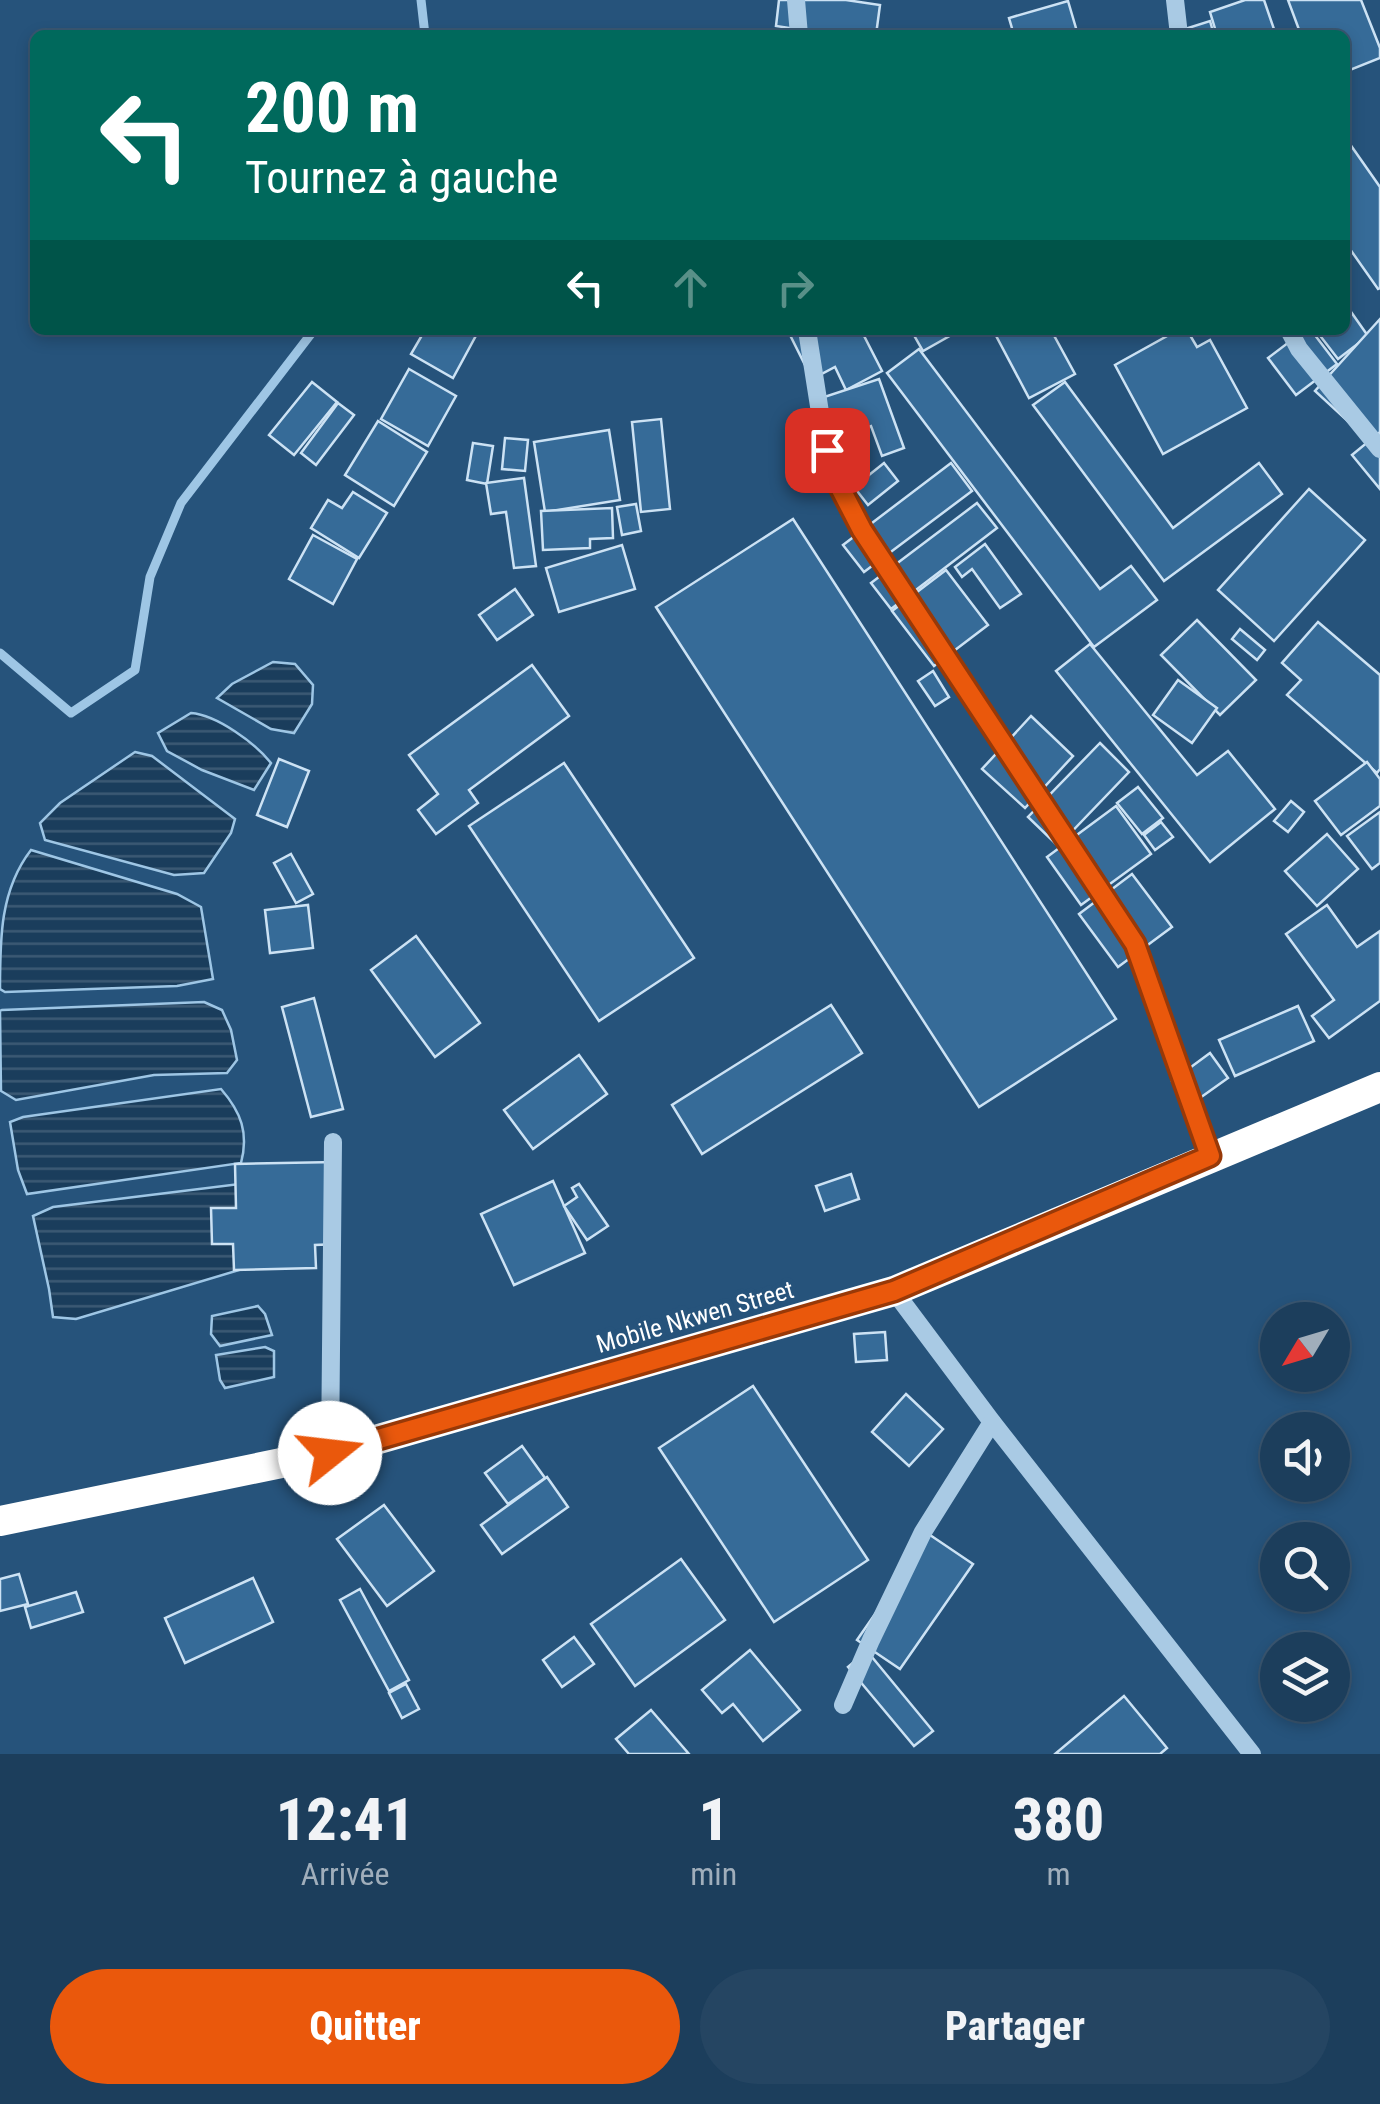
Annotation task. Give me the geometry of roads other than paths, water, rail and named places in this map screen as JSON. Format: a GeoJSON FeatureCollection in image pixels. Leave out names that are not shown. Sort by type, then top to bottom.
{"type":"FeatureCollection","features":[{"type":"Feature","properties":{"kind":"highway","name":"Mobile Nkwen Street"},"geometry":{"type":"LineString","coordinates":[[0,1521],[330,1453],[894,1291],[1380,1087]]}},
{"type":"Feature","properties":{"kind":"street"},"geometry":{"type":"LineString","coordinates":[[796,0],[799,30]]}},
{"type":"Feature","properties":{"kind":"street"},"geometry":{"type":"LineString","coordinates":[[1175,0],[1178,30]]}},
{"type":"Feature","properties":{"kind":"street"},"geometry":{"type":"LineString","coordinates":[[807,335],[833,474],[862,530],[1135,944],[1210,1156]]}},
{"type":"Feature","properties":{"kind":"street"},"geometry":{"type":"LineString","coordinates":[[1292,335],[1380,449]]}},
{"type":"Feature","properties":{"kind":"street"},"geometry":{"type":"LineString","coordinates":[[330,1453],[332,1142]]}},
{"type":"Feature","properties":{"kind":"street"},"geometry":{"type":"LineString","coordinates":[[894,1291],[1252,1754]]}},
{"type":"Feature","properties":{"kind":"street"},"geometry":{"type":"LineString","coordinates":[[843,1704],[923,1532],[992,1422]]}},
{"type":"Feature","properties":{"kind":"water"},"geometry":{"type":"Polygon","coordinates":[[[273,662],[295,664],[313,685],[312,704],[294,733],[271,729],[217,698],[232,684],[273,662]]]}},
{"type":"Feature","properties":{"kind":"water"},"geometry":{"type":"Polygon","coordinates":[[[191,713],[235,731],[271,763],[254,790],[202,770],[167,751],[158,733],[191,713]]]}},
{"type":"Feature","properties":{"kind":"water"},"geometry":{"type":"Polygon","coordinates":[[[135,752],[152,756],[235,819],[231,833],[204,873],[174,875],[45,840],[40,823],[60,803],[135,752]]]}},
{"type":"Feature","properties":{"kind":"water"},"geometry":{"type":"Polygon","coordinates":[[[31,850],[177,894],[201,907],[213,979],[177,986],[5,992],[0,989],[8,898],[31,850]]]}},
{"type":"Feature","properties":{"kind":"water"},"geometry":{"type":"Polygon","coordinates":[[[204,1002],[222,1010],[231,1030],[237,1060],[227,1073],[154,1075],[16,1100],[1,1091],[2,1010],[204,1002]]]}},
{"type":"Feature","properties":{"kind":"water"},"geometry":{"type":"Polygon","coordinates":[[[221,1089],[242,1123],[241,1163],[27,1194],[18,1170],[10,1122],[221,1089]]]}},
{"type":"Feature","properties":{"kind":"water"},"geometry":{"type":"Polygon","coordinates":[[[256,1182],[269,1261],[76,1319],[53,1317],[33,1216],[53,1207],[256,1182]]]}},
{"type":"Feature","properties":{"kind":"water"},"geometry":{"type":"Polygon","coordinates":[[[258,1306],[272,1335],[220,1346],[211,1334],[212,1316],[258,1306]]]}},
{"type":"Feature","properties":{"kind":"water"},"geometry":{"type":"Polygon","coordinates":[[[265,1347],[274,1351],[274,1377],[225,1388],[216,1355],[265,1347]]]}},
{"type":"Feature","properties":{"kind":"waterway"},"geometry":{"type":"LineString","coordinates":[[421,0],[424,30]]}},
{"type":"Feature","properties":{"kind":"waterway"},"geometry":{"type":"LineString","coordinates":[[0,653],[71,713],[135,670],[150,577],[181,503],[310,335]]}}]}
